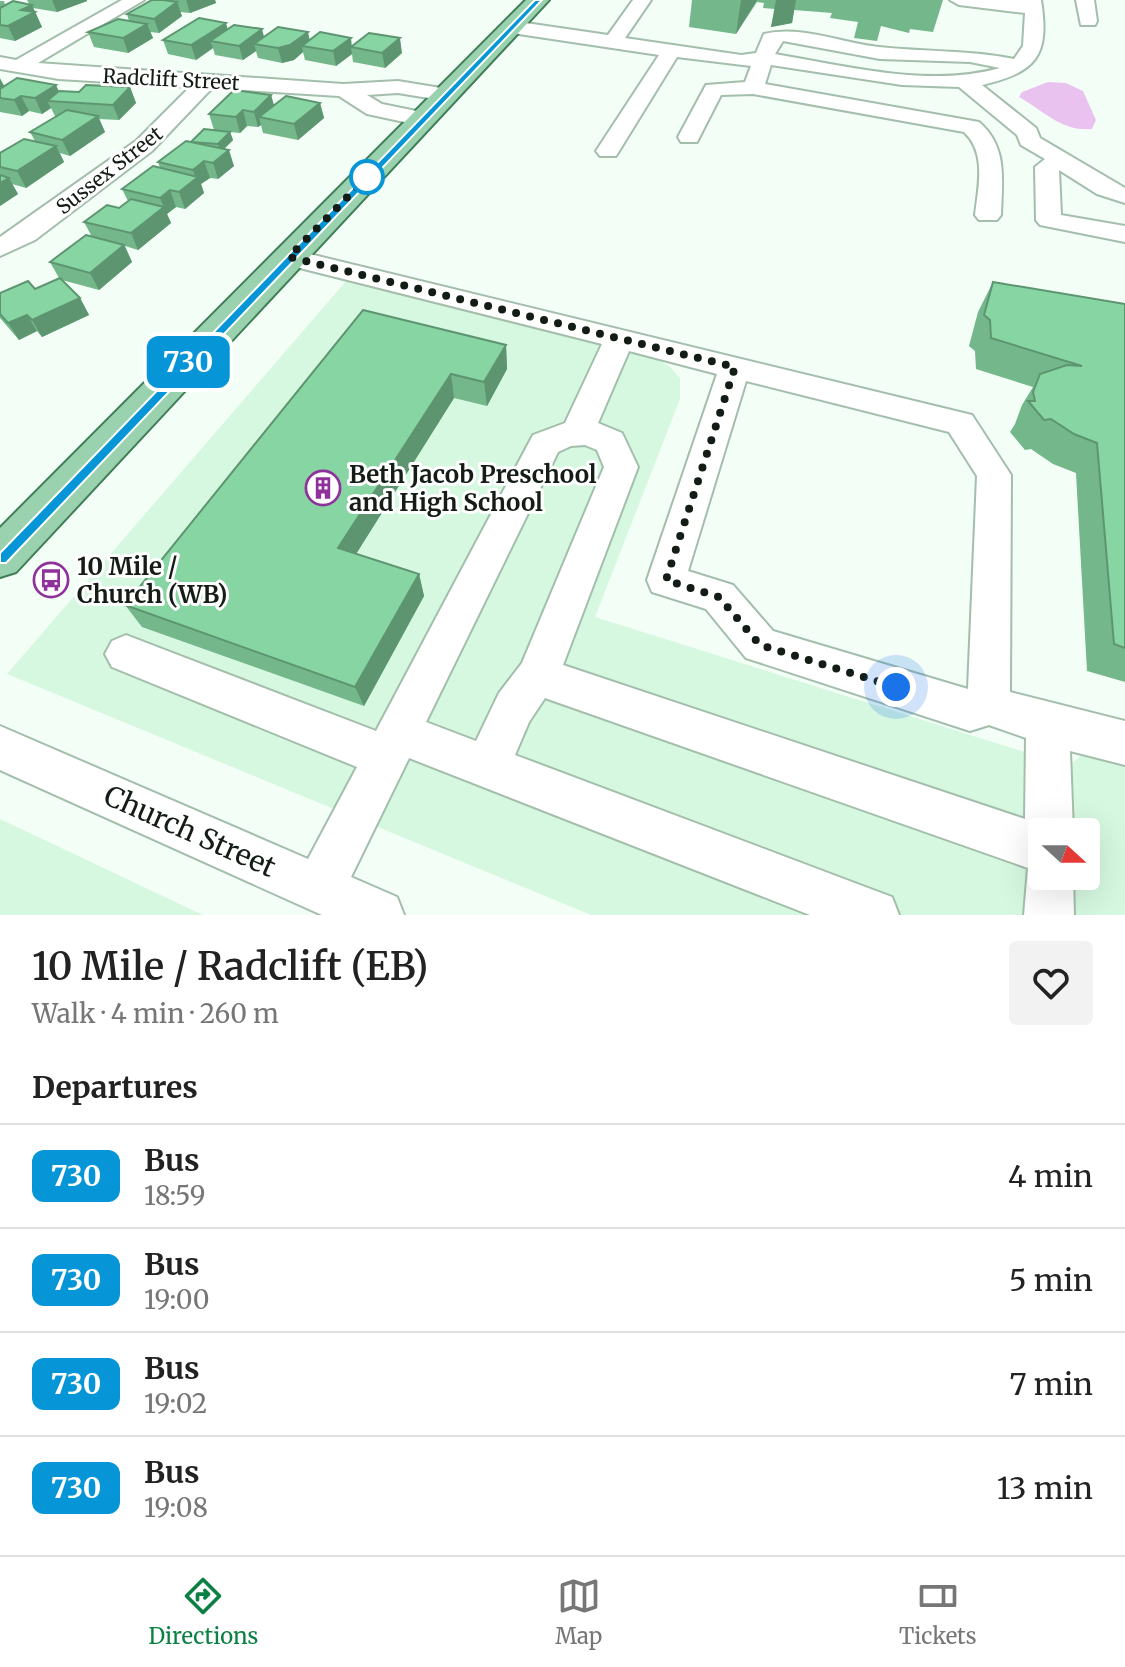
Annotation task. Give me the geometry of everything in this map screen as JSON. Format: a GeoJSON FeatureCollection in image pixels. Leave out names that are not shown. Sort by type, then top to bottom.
{"type":"FeatureCollection","features":[{"type":"Feature","properties":{"kind":"main road"},"geometry":{"type":"LineString","coordinates":[[0,558],[524,14]]}},
{"type":"Feature","properties":{"kind":"street"},"geometry":{"type":"LineString","coordinates":[[10,64],[135,0]]}},
{"type":"Feature","properties":{"kind":"street"},"geometry":{"type":"LineString","coordinates":[[617,36],[642,0]]}},
{"type":"Feature","properties":{"kind":"street"},"geometry":{"type":"LineString","coordinates":[[524,14],[671,51],[741,61],[765,58],[879,76],[941,82],[988,78],[1019,66],[1034,45],[1033,5],[959,0]]}},
{"type":"Feature","properties":{"kind":"street"},"geometry":{"type":"LineString","coordinates":[[1085,0],[1088,21]]}},
{"type":"Feature","properties":{"kind":"street"},"geometry":{"type":"LineString","coordinates":[[753,88],[771,38],[804,28],[856,33]]}},
{"type":"Feature","properties":{"kind":"street"},"geometry":{"type":"LineString","coordinates":[[783,35],[880,53],[952,55]]}},
{"type":"Feature","properties":{"kind":"street"},"geometry":{"type":"LineString","coordinates":[[617,36],[747,48],[765,58]]}},
{"type":"Feature","properties":{"kind":"street"},"geometry":{"type":"LineString","coordinates":[[878,36],[952,55],[1019,66]]}},
{"type":"Feature","properties":{"kind":"street"},"geometry":{"type":"LineString","coordinates":[[608,151],[671,51]]}},
{"type":"Feature","properties":{"kind":"street","name":"Radclift Street"},"geometry":{"type":"LineString","coordinates":[[10,64],[59,73],[343,90],[398,87],[447,95]]}},
{"type":"Feature","properties":{"kind":"street"},"geometry":{"type":"LineString","coordinates":[[870,109],[879,76]]}},
{"type":"Feature","properties":{"kind":"street","name":"Sussex Street"},"geometry":{"type":"LineString","coordinates":[[0,248],[26,234],[144,146],[209,80]]}},
{"type":"Feature","properties":{"kind":"street"},"geometry":{"type":"LineString","coordinates":[[963,80],[1028,133],[1029,140],[1044,152],[1058,157],[1106,192],[1125,196]]}},
{"type":"Feature","properties":{"kind":"street"},"geometry":{"type":"LineString","coordinates":[[689,137],[713,89],[753,88],[958,123],[981,133],[990,154],[988,215]]}},
{"type":"Feature","properties":{"kind":"street","name":"Radclift Street"},"geometry":{"type":"LineString","coordinates":[[343,90],[375,109],[423,119]]}},
{"type":"Feature","properties":{"kind":"street"},"geometry":{"type":"LineString","coordinates":[[1058,157],[1047,167],[1049,220],[1125,234]]}},
{"type":"Feature","properties":{"kind":"street"},"geometry":{"type":"LineString","coordinates":[[289,257],[960,423],[994,475],[989,705]]}},
{"type":"Feature","properties":{"kind":"street"},"geometry":{"type":"LineString","coordinates":[[578,431],[619,339]]}},
{"type":"Feature","properties":{"kind":"street"},"geometry":{"type":"LineString","coordinates":[[735,367],[666,580],[719,597],[760,645],[970,710],[989,705],[1048,725],[1125,743]]}},
{"type":"Feature","properties":{"kind":"street"},"geometry":{"type":"LineString","coordinates":[[319,889],[545,444],[563,434],[578,431],[610,442],[621,467],[538,676],[522,692],[508,716],[488,766]]}},
{"type":"Feature","properties":{"kind":"street"},"geometry":{"type":"LineString","coordinates":[[126,654],[392,745],[488,766],[874,915]]}},
{"type":"Feature","properties":{"kind":"street"},"geometry":{"type":"LineString","coordinates":[[538,676],[1028,844]]}},
{"type":"Feature","properties":{"kind":"street"},"geometry":{"type":"LineString","coordinates":[[1048,725],[1049,818]]}},
{"type":"Feature","properties":{"kind":"street","name":"Church Street"},"geometry":{"type":"LineString","coordinates":[[0,748],[379,915]]}},
{"type":"Feature","properties":{"kind":"street"},"geometry":{"type":"LineString","coordinates":[[1049,890],[1049,915]]}},
{"type":"Feature","properties":{"kind":"shaded area"},"geometry":{"type":"Polygon","coordinates":[[[1048,82],[1066,83],[1083,91],[1096,120],[1092,129],[1062,124],[1019,97],[1022,92],[1048,82]]]}},
{"type":"Feature","properties":{"kind":"shaded area"},"geometry":{"type":"Polygon","coordinates":[[[347,280],[651,356],[669,366],[680,378],[680,399],[595,617],[1069,766],[1087,750],[1125,761],[1125,915],[591,915],[7,674],[347,280]]]}},
{"type":"Feature","properties":{"kind":"shaded area"},"geometry":{"type":"Polygon","coordinates":[[[0,819],[203,915],[0,915],[0,819]]]}},
{"type":"Feature","properties":{"kind":"building"},"geometry":{"type":"Polygon","coordinates":[[[152,0],[177,2],[154,19],[127,14],[152,0]]]}},
{"type":"Feature","properties":{"kind":"building"},"geometry":{"type":"Polygon","coordinates":[[[13,1],[32,5],[21,10],[35,12],[8,26],[0,25],[0,8],[13,1]]]}},
{"type":"Feature","properties":{"kind":"building"},"geometry":{"type":"Polygon","coordinates":[[[199,18],[226,23],[191,45],[163,40],[199,18]]]}},
{"type":"Feature","properties":{"kind":"building"},"geometry":{"type":"Polygon","coordinates":[[[118,19],[147,24],[123,38],[88,32],[118,19]]]}},
{"type":"Feature","properties":{"kind":"building"},"geometry":{"type":"Polygon","coordinates":[[[234,25],[262,29],[239,46],[210,41],[234,25]]]}},
{"type":"Feature","properties":{"kind":"building"},"geometry":{"type":"Polygon","coordinates":[[[278,27],[308,32],[290,45],[278,48],[254,44],[278,27]]]}},
{"type":"Feature","properties":{"kind":"building"},"geometry":{"type":"Polygon","coordinates":[[[320,32],[351,38],[333,51],[302,46],[320,32]]]}},
{"type":"Feature","properties":{"kind":"building"},"geometry":{"type":"Polygon","coordinates":[[[369,33],[400,38],[382,53],[351,47],[369,33]]]}},
{"type":"Feature","properties":{"kind":"building"},"geometry":{"type":"Polygon","coordinates":[[[17,78],[56,85],[35,98],[0,98],[0,89],[17,78]]]}},
{"type":"Feature","properties":{"kind":"building"},"geometry":{"type":"Polygon","coordinates":[[[86,85],[130,87],[113,105],[47,101],[59,91],[79,92],[86,85]]]}},
{"type":"Feature","properties":{"kind":"building"},"geometry":{"type":"Polygon","coordinates":[[[234,90],[271,95],[254,112],[243,110],[236,117],[209,114],[234,90]]]}},
{"type":"Feature","properties":{"kind":"building"},"geometry":{"type":"Polygon","coordinates":[[[286,96],[320,103],[294,124],[259,117],[286,96]]]}},
{"type":"Feature","properties":{"kind":"building"},"geometry":{"type":"Polygon","coordinates":[[[67,110],[98,116],[62,140],[30,132],[67,110]]]}},
{"type":"Feature","properties":{"kind":"building"},"geometry":{"type":"Polygon","coordinates":[[[204,129],[230,132],[218,144],[191,142],[204,129]]]}},
{"type":"Feature","properties":{"kind":"building"},"geometry":{"type":"Polygon","coordinates":[[[24,139],[56,146],[17,171],[0,167],[0,153],[24,139]]]}},
{"type":"Feature","properties":{"kind":"building"},"geometry":{"type":"Polygon","coordinates":[[[186,141],[229,150],[213,163],[204,161],[193,170],[158,162],[186,141]]]}},
{"type":"Feature","properties":{"kind":"building"},"geometry":{"type":"Polygon","coordinates":[[[153,166],[198,177],[179,192],[170,190],[160,198],[122,189],[153,166]]]}},
{"type":"Feature","properties":{"kind":"building"},"geometry":{"type":"Polygon","coordinates":[[[131,199],[164,207],[131,233],[84,222],[107,205],[119,208],[131,199]]]}},
{"type":"Feature","properties":{"kind":"building"},"geometry":{"type":"Polygon","coordinates":[[[86,235],[124,245],[90,273],[50,262],[86,235]]]}},
{"type":"Feature","properties":{"kind":"building"},"geometry":{"type":"Polygon","coordinates":[[[60,278],[80,298],[32,320],[27,315],[8,323],[0,314],[0,293],[28,281],[35,289],[60,278]]]}},
{"type":"Feature","properties":{"kind":"building"},"geometry":{"type":"Polygon","coordinates":[[[993,282],[1125,304],[1125,648],[1114,644],[1097,443],[1074,434],[1051,419],[1044,420],[1028,401],[1035,401],[1033,392],[1040,374],[1067,365],[1082,366],[991,338],[990,320],[984,315],[993,282]]]}},
{"type":"Feature","properties":{"kind":"building","name":"Beth Jacob Preschool and High School"},"geometry":{"type":"Polygon","coordinates":[[[363,310],[506,345],[484,382],[451,374],[338,548],[419,574],[355,687],[125,605],[363,310]]]}},
{"type":"Feature","properties":{"kind":"bus line","name":"730"},"geometry":{"type":"LineString","coordinates":[[0,558],[538,0]]}},
{"type":"Feature","properties":{"kind":"place","name":"Beth Jacob Preschool and High School"},"geometry":{"type":"Point","coordinates":[323,488]}},
{"type":"Feature","properties":{"kind":"place","name":"10 Mile / Church (WB)"},"geometry":{"type":"Point","coordinates":[51,580]}},
{"type":"Feature","properties":{"kind":"route"},"geometry":{"type":"LineString","coordinates":[[367,177],[289,257],[735,367],[666,580],[719,597],[760,645],[896,687]]}}]}
